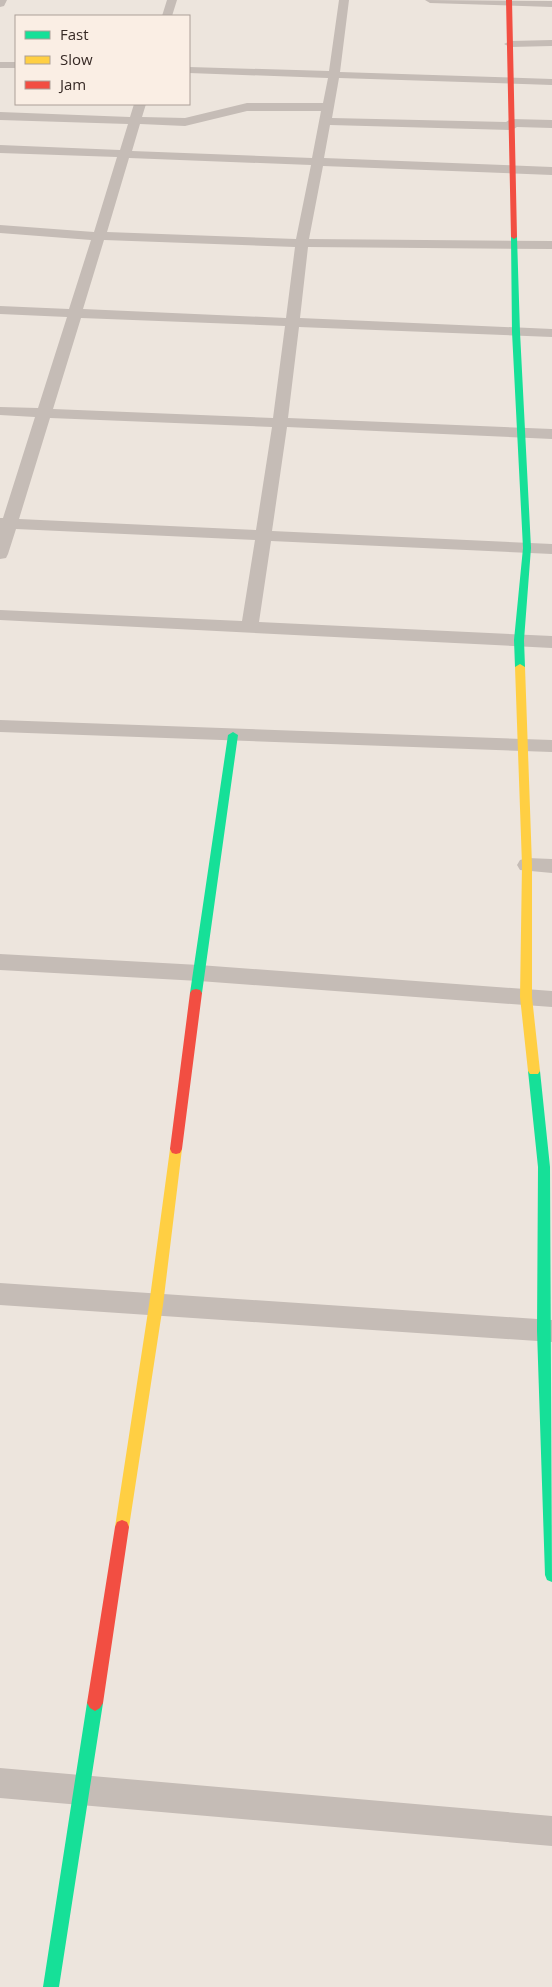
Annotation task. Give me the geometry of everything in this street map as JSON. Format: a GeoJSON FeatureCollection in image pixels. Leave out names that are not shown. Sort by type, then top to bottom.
{"type":"FeatureCollection","features":[{"type":"Feature","properties":{"kind":"street"},"geometry":{"type":"LineString","coordinates":[[0,4],[2,0]]}},
{"type":"Feature","properties":{"kind":"street"},"geometry":{"type":"LineString","coordinates":[[167,15],[172,0]]}},
{"type":"Feature","properties":{"kind":"street"},"geometry":{"type":"LineString","coordinates":[[250,628],[294,322],[302,243],[319,162],[334,75],[344,0]]}},
{"type":"Feature","properties":{"kind":"street"},"geometry":{"type":"LineString","coordinates":[[430,0],[509,1],[552,4]]}},
{"type":"Feature","properties":{"kind":"street"},"geometry":{"type":"LineString","coordinates":[[509,1],[516,332],[526,548],[519,640],[528,865],[526,997],[548,1167],[548,1331],[552,1574]]}},
{"type":"Feature","properties":{"kind":"street"},"geometry":{"type":"LineString","coordinates":[[510,44],[552,43]]}},
{"type":"Feature","properties":{"kind":"street"},"geometry":{"type":"LineString","coordinates":[[0,65],[15,65]]}},
{"type":"Feature","properties":{"kind":"street"},"geometry":{"type":"LineString","coordinates":[[190,70],[552,82]]}},
{"type":"Feature","properties":{"kind":"street"},"geometry":{"type":"LineString","coordinates":[[0,554],[5,523],[43,414],[97,236],[140,105]]}},
{"type":"Feature","properties":{"kind":"street"},"geometry":{"type":"LineString","coordinates":[[0,116],[185,122],[247,107],[327,114],[512,124],[552,124]]}},
{"type":"Feature","properties":{"kind":"street"},"geometry":{"type":"LineString","coordinates":[[0,149],[552,171]]}},
{"type":"Feature","properties":{"kind":"street"},"geometry":{"type":"LineString","coordinates":[[0,229],[97,236],[302,243],[552,245]]}},
{"type":"Feature","properties":{"kind":"street"},"geometry":{"type":"LineString","coordinates":[[0,310],[552,333]]}},
{"type":"Feature","properties":{"kind":"street"},"geometry":{"type":"LineString","coordinates":[[0,411],[552,434]]}},
{"type":"Feature","properties":{"kind":"street"},"geometry":{"type":"LineString","coordinates":[[5,523],[552,549]]}},
{"type":"Feature","properties":{"kind":"street"},"geometry":{"type":"LineString","coordinates":[[0,615],[552,642]]}},
{"type":"Feature","properties":{"kind":"street"},"geometry":{"type":"LineString","coordinates":[[0,726],[552,746]]}},
{"type":"Feature","properties":{"kind":"street"},"geometry":{"type":"LineString","coordinates":[[51,1987],[156,1305],[199,973],[233,735]]}},
{"type":"Feature","properties":{"kind":"street"},"geometry":{"type":"LineString","coordinates":[[528,865],[552,866]]}},
{"type":"Feature","properties":{"kind":"street"},"geometry":{"type":"LineString","coordinates":[[0,962],[199,973],[552,999]]}},
{"type":"Feature","properties":{"kind":"street"},"geometry":{"type":"LineString","coordinates":[[0,1294],[548,1331]]}},
{"type":"Feature","properties":{"kind":"street"},"geometry":{"type":"LineString","coordinates":[[0,1783],[552,1831]]}},
{"type":"Feature","properties":{"kind":"traffic: fast"},"geometry":{"type":"LineString","coordinates":[[514,237],[516,332],[527,548],[519,640],[520,667]]}},
{"type":"Feature","properties":{"kind":"traffic: fast"},"geometry":{"type":"LineString","coordinates":[[196,993],[233,735]]}},
{"type":"Feature","properties":{"kind":"traffic: fast"},"geometry":{"type":"LineString","coordinates":[[534,1071],[544,1167],[544,1331],[552,1575]]}},
{"type":"Feature","properties":{"kind":"traffic: fast"},"geometry":{"type":"LineString","coordinates":[[51,1987],[95,1703]]}},
{"type":"Feature","properties":{"kind":"traffic: slow"},"geometry":{"type":"LineString","coordinates":[[520,667],[527,865],[526,997],[534,1071]]}},
{"type":"Feature","properties":{"kind":"traffic: slow"},"geometry":{"type":"LineString","coordinates":[[122,1527],[156,1305],[176,1149]]}},
{"type":"Feature","properties":{"kind":"traffic: jam"},"geometry":{"type":"LineString","coordinates":[[509,0],[514,237]]}},
{"type":"Feature","properties":{"kind":"traffic: jam"},"geometry":{"type":"LineString","coordinates":[[176,1149],[196,993]]}},
{"type":"Feature","properties":{"kind":"traffic: jam"},"geometry":{"type":"LineString","coordinates":[[95,1703],[122,1527]]}}]}
